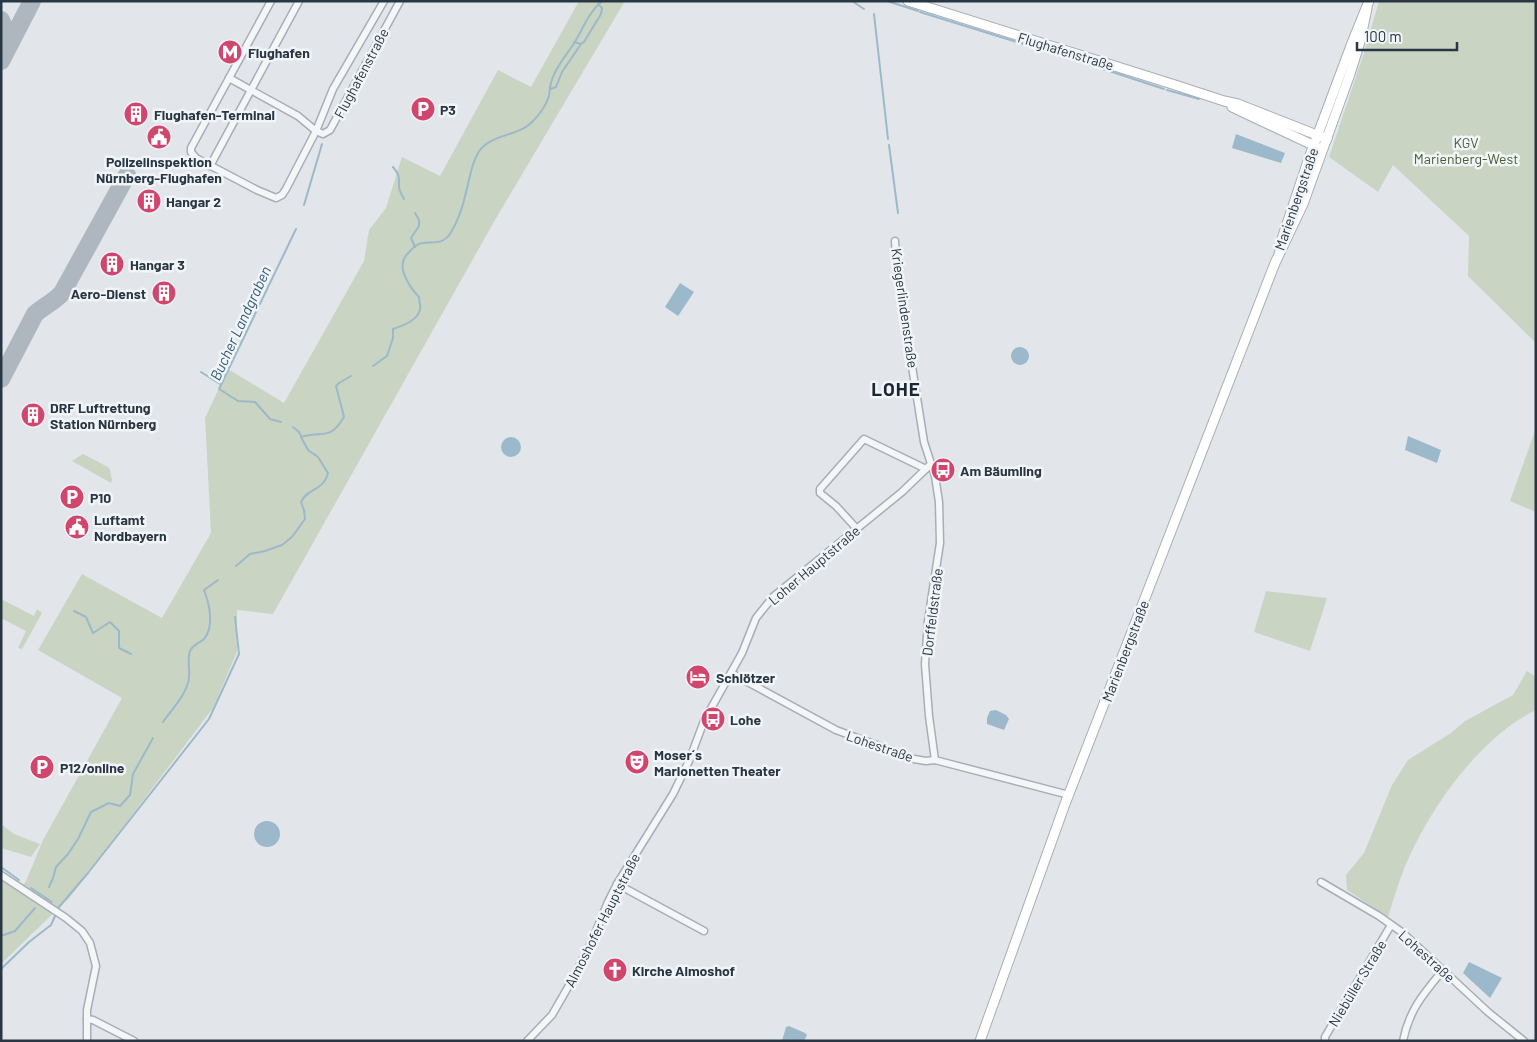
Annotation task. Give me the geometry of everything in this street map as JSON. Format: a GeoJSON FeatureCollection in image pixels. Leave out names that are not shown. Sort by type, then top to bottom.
{"type":"FeatureCollection","features":[{"type":"Feature","properties":{"kind":"main road","name":"Flughafenstraße"},"geometry":{"type":"LineString","coordinates":[[908,1],[1238,104],[1318,135]]}},
{"type":"Feature","properties":{"kind":"main road","name":"Marienbergstraße"},"geometry":{"type":"LineString","coordinates":[[1275,263],[1282,237],[1314,146],[1368,5]]}},
{"type":"Feature","properties":{"kind":"main road","name":"Marienbergstraße"},"geometry":{"type":"LineString","coordinates":[[980,1041],[1069,795],[1275,263],[1303,204],[1324,148],[1356,58],[1368,5]]}},
{"type":"Feature","properties":{"kind":"main road","name":"Flughafenstraße"},"geometry":{"type":"LineString","coordinates":[[1224,101],[1236,109],[1314,146],[1324,148]]}},
{"type":"Feature","properties":{"kind":"main road","name":"Marienbergstraße"},"geometry":{"type":"LineString","coordinates":[[1318,135],[1327,139]]}},
{"type":"Feature","properties":{"kind":"street","name":"Flughafenstraße"},"geometry":{"type":"LineString","coordinates":[[271,1],[191,148],[191,152],[196,158],[210,166],[276,198],[282,194],[316,131],[334,89],[384,1]]}},
{"type":"Feature","properties":{"kind":"street"},"geometry":{"type":"LineString","coordinates":[[210,166],[299,1]]}},
{"type":"Feature","properties":{"kind":"street","name":"Flughafenstraße"},"geometry":{"type":"LineString","coordinates":[[316,131],[323,134],[330,130],[400,1]]}},
{"type":"Feature","properties":{"kind":"street"},"geometry":{"type":"LineString","coordinates":[[229,78],[298,116],[316,131]]}},
{"type":"Feature","properties":{"kind":"street","name":"Kriegerlindenstraße"},"geometry":{"type":"LineString","coordinates":[[895,241],[898,272],[928,466]]}},
{"type":"Feature","properties":{"kind":"street"},"geometry":{"type":"LineString","coordinates":[[857,529],[836,506],[820,493],[820,489],[864,439],[928,466]]}},
{"type":"Feature","properties":{"kind":"street","name":"Loher Hauptstraße"},"geometry":{"type":"LineString","coordinates":[[673,794],[689,761],[704,721],[742,653],[756,618],[774,596],[902,492],[928,466]]}},
{"type":"Feature","properties":{"kind":"street","name":"Dorffeldstraße"},"geometry":{"type":"LineString","coordinates":[[928,466],[940,502],[941,530],[928,621],[926,657],[928,716],[935,760]]}},
{"type":"Feature","properties":{"kind":"street","name":"Lohestraße"},"geometry":{"type":"LineString","coordinates":[[731,673],[836,730],[914,759],[935,760],[1069,795]]}},
{"type":"Feature","properties":{"kind":"street","name":"Almoshofer Hauptstraße"},"geometry":{"type":"LineString","coordinates":[[527,1041],[552,1015],[592,941],[617,884],[673,794]]}},
{"type":"Feature","properties":{"kind":"street"},"geometry":{"type":"LineString","coordinates":[[1,875],[62,915],[82,932],[90,943],[96,966],[87,1010],[86,1041]]}},
{"type":"Feature","properties":{"kind":"street","name":"Lohestraße"},"geometry":{"type":"LineString","coordinates":[[1321,882],[1403,933],[1488,1012],[1524,1041]]}},
{"type":"Feature","properties":{"kind":"street"},"geometry":{"type":"LineString","coordinates":[[617,884],[704,931]]}},
{"type":"Feature","properties":{"kind":"street","name":"Niebüller Straße"},"geometry":{"type":"LineString","coordinates":[[1325,1041],[1325,1037],[1391,925]]}},
{"type":"Feature","properties":{"kind":"street"},"geometry":{"type":"LineString","coordinates":[[1403,1041],[1409,1018],[1416,1005],[1443,970]]}},
{"type":"Feature","properties":{"kind":"street"},"geometry":{"type":"LineString","coordinates":[[87,1019],[93,1020],[134,1041]]}},
{"type":"Feature","properties":{"kind":"green space"},"geometry":{"type":"Polygon","coordinates":[[[579,1],[625,1],[495,220],[273,614],[237,610],[237,652],[213,708],[70,897],[1,964],[1,880],[19,891],[26,881],[43,840],[122,698],[38,650],[82,574],[162,618],[211,533],[205,418],[228,369],[284,403],[364,261],[369,230],[386,208],[402,157],[440,176],[498,70],[531,87],[579,1]]]}},
{"type":"Feature","properties":{"kind":"green space","name":"KGV Marienberg-West"},"geometry":{"type":"Polygon","coordinates":[[[1379,1],[1536,1],[1536,343],[1468,276],[1469,236],[1393,165],[1378,192],[1329,157],[1364,53],[1379,1]]]}},
{"type":"Feature","properties":{"kind":"green space"},"geometry":{"type":"Polygon","coordinates":[[[1536,428],[1536,512],[1510,501],[1536,428]]]}},
{"type":"Feature","properties":{"kind":"green space"},"geometry":{"type":"Polygon","coordinates":[[[83,454],[108,467],[112,480],[111,483],[72,461],[83,454]]]}},
{"type":"Feature","properties":{"kind":"green space"},"geometry":{"type":"Polygon","coordinates":[[[1266,591],[1327,598],[1310,651],[1254,632],[1266,591]]]}},
{"type":"Feature","properties":{"kind":"green space"},"geometry":{"type":"Polygon","coordinates":[[[1,599],[34,616],[37,609],[42,613],[22,649],[18,648],[26,631],[1,618],[1,599]]]}},
{"type":"Feature","properties":{"kind":"green space"},"geometry":{"type":"Polygon","coordinates":[[[1527,671],[1536,677],[1536,710],[1515,722],[1494,738],[1457,778],[1414,847],[1404,869],[1388,917],[1347,890],[1346,875],[1364,853],[1392,785],[1408,760],[1451,733],[1465,721],[1513,695],[1527,671]]]}},
{"type":"Feature","properties":{"kind":"green space"},"geometry":{"type":"Polygon","coordinates":[[[1,824],[14,834],[40,844],[31,857],[1,848],[1,824]]]}},
{"type":"Feature","properties":{"kind":"water"},"geometry":{"type":"Polygon","coordinates":[[[1236,134],[1285,153],[1281,163],[1232,148],[1236,134]]]}},
{"type":"Feature","properties":{"kind":"water"},"geometry":{"type":"Polygon","coordinates":[[[680,283],[694,292],[678,316],[665,307],[680,283]]]}},
{"type":"Feature","properties":{"kind":"water"},"geometry":{"type":"Polygon","coordinates":[[[1020,347],[1026,350],[1029,356],[1026,362],[1020,365],[1014,362],[1011,356],[1014,350],[1020,347]]]}},
{"type":"Feature","properties":{"kind":"water"},"geometry":{"type":"Polygon","coordinates":[[[1408,436],[1441,450],[1437,463],[1405,450],[1408,436]]]}},
{"type":"Feature","properties":{"kind":"water"},"geometry":{"type":"Polygon","coordinates":[[[511,437],[518,440],[521,447],[518,454],[511,457],[504,454],[501,447],[504,440],[511,437]]]}},
{"type":"Feature","properties":{"kind":"water"},"geometry":{"type":"Polygon","coordinates":[[[996,710],[1006,715],[1009,719],[1004,730],[987,724],[990,711],[996,710]]]}},
{"type":"Feature","properties":{"kind":"water"},"geometry":{"type":"Polygon","coordinates":[[[267,821],[276,825],[280,834],[276,843],[267,847],[258,843],[254,834],[258,825],[267,821]]]}},
{"type":"Feature","properties":{"kind":"water"},"geometry":{"type":"Polygon","coordinates":[[[1469,962],[1502,978],[1490,998],[1463,973],[1469,962]]]}},
{"type":"Feature","properties":{"kind":"water"},"geometry":{"type":"Polygon","coordinates":[[[789,1026],[807,1035],[804,1041],[782,1041],[786,1027],[789,1026]]]}},
{"type":"Feature","properties":{"kind":"waterway","name":"Bucher Landgraben"},"geometry":{"type":"LineString","coordinates":[[373,366],[387,356],[393,338],[393,329],[413,320],[420,310],[419,297],[412,289],[404,273],[403,262],[405,257],[417,245],[439,242],[450,234],[462,208],[472,167],[478,153],[483,147],[497,138],[527,126],[538,115],[548,99],[551,82],[557,68],[575,42],[590,15],[602,1]]}},
{"type":"Feature","properties":{"kind":"waterway"},"geometry":{"type":"LineString","coordinates":[[852,1],[864,9]]}},
{"type":"Feature","properties":{"kind":"waterway"},"geometry":{"type":"LineString","coordinates":[[887,1],[918,11]]}},
{"type":"Feature","properties":{"kind":"waterway","name":"Bucher Landgraben"},"geometry":{"type":"LineString","coordinates":[[574,42],[581,44],[584,42],[601,14],[602,8],[598,4]]}},
{"type":"Feature","properties":{"kind":"waterway"},"geometry":{"type":"LineString","coordinates":[[920,12],[1036,48]]}},
{"type":"Feature","properties":{"kind":"waterway"},"geometry":{"type":"LineString","coordinates":[[874,14],[888,139]]}},
{"type":"Feature","properties":{"kind":"waterway","name":"Bucher Landgraben"},"geometry":{"type":"LineString","coordinates":[[551,89],[556,87],[562,72],[581,44]]}},
{"type":"Feature","properties":{"kind":"waterway"},"geometry":{"type":"LineString","coordinates":[[1042,49],[1164,89]]}},
{"type":"Feature","properties":{"kind":"waterway"},"geometry":{"type":"LineString","coordinates":[[1167,90],[1199,99]]}},
{"type":"Feature","properties":{"kind":"waterway","name":"Bucher Landgraben"},"geometry":{"type":"LineString","coordinates":[[304,205],[322,144]]}},
{"type":"Feature","properties":{"kind":"waterway"},"geometry":{"type":"LineString","coordinates":[[889,145],[898,213]]}},
{"type":"Feature","properties":{"kind":"waterway"},"geometry":{"type":"LineString","coordinates":[[393,167],[398,174],[400,190],[404,199]]}},
{"type":"Feature","properties":{"kind":"waterway"},"geometry":{"type":"LineString","coordinates":[[415,213],[419,220],[419,226],[411,238],[415,247]]}},
{"type":"Feature","properties":{"kind":"waterway","name":"Bucher Landgraben"},"geometry":{"type":"LineString","coordinates":[[281,422],[270,419],[255,402],[238,401],[219,389],[296,229]]}},
{"type":"Feature","properties":{"kind":"waterway"},"geometry":{"type":"LineString","coordinates":[[201,372],[220,384]]}},
{"type":"Feature","properties":{"kind":"waterway"},"geometry":{"type":"LineString","coordinates":[[236,566],[250,554],[282,545],[292,537],[305,519],[301,502],[307,494],[323,483],[328,473],[318,457],[308,450],[301,437],[325,434],[334,430],[339,425],[344,417],[336,386],[351,376]]}},
{"type":"Feature","properties":{"kind":"waterway","name":"Bucher Landgraben"},"geometry":{"type":"LineString","coordinates":[[293,427],[301,436]]}},
{"type":"Feature","properties":{"kind":"waterway"},"geometry":{"type":"LineString","coordinates":[[163,722],[182,696],[188,684],[190,651],[204,639],[209,628],[210,614],[204,590],[218,580]]}},
{"type":"Feature","properties":{"kind":"waterway"},"geometry":{"type":"LineString","coordinates":[[74,611],[86,617],[93,633],[110,622],[119,631],[119,648],[131,654]]}},
{"type":"Feature","properties":{"kind":"waterway"},"geometry":{"type":"LineString","coordinates":[[1,969],[29,942],[51,925],[59,907],[209,719],[239,654],[235,617]]}},
{"type":"Feature","properties":{"kind":"waterway"},"geometry":{"type":"LineString","coordinates":[[49,887],[56,867],[78,839],[91,812],[109,803],[120,806],[130,795],[133,774],[153,738]]}},
{"type":"Feature","properties":{"kind":"waterway"},"geometry":{"type":"LineString","coordinates":[[1,867],[19,880]]}},
{"type":"Feature","properties":{"kind":"waterway"},"geometry":{"type":"LineString","coordinates":[[31,888],[52,902]]}},
{"type":"Feature","properties":{"kind":"waterway"},"geometry":{"type":"LineString","coordinates":[[1,936],[15,931],[35,908]]}},
{"type":"Feature","properties":{"kind":"taxiway"},"geometry":{"type":"LineString","coordinates":[[1,61],[32,1]]}},
{"type":"Feature","properties":{"kind":"taxiway"},"geometry":{"type":"LineString","coordinates":[[1,20],[6,43],[4,51]]}},
{"type":"Feature","properties":{"kind":"taxiway"},"geometry":{"type":"LineString","coordinates":[[1,379],[35,314],[62,293],[127,175]]}},
{"type":"Feature","properties":{"kind":"place","name":"Flughafen"},"geometry":{"type":"Point","coordinates":[230,52]}},
{"type":"Feature","properties":{"kind":"place","name":"P3"},"geometry":{"type":"Point","coordinates":[423,109]}},
{"type":"Feature","properties":{"kind":"place","name":"Flughafen-Terminal"},"geometry":{"type":"Point","coordinates":[136,114]}},
{"type":"Feature","properties":{"kind":"place","name":"Polizeiinspektion Nürnberg-Flughafen"},"geometry":{"type":"Point","coordinates":[159,137]}},
{"type":"Feature","properties":{"kind":"place","name":"Hangar 2"},"geometry":{"type":"Point","coordinates":[149,201]}},
{"type":"Feature","properties":{"kind":"place","name":"Hangar 3"},"geometry":{"type":"Point","coordinates":[112,264]}},
{"type":"Feature","properties":{"kind":"place","name":"Aero-Dienst"},"geometry":{"type":"Point","coordinates":[164,293]}},
{"type":"Feature","properties":{"kind":"place","name":"DRF Luftrettung Station Nürnberg"},"geometry":{"type":"Point","coordinates":[33,415]}},
{"type":"Feature","properties":{"kind":"place","name":"Am Bäumling"},"geometry":{"type":"Point","coordinates":[943,470]}},
{"type":"Feature","properties":{"kind":"place","name":"P10"},"geometry":{"type":"Point","coordinates":[72,497]}},
{"type":"Feature","properties":{"kind":"place","name":"Luftamt Nordbayern"},"geometry":{"type":"Point","coordinates":[77,527]}},
{"type":"Feature","properties":{"kind":"place","name":"Schlötzer"},"geometry":{"type":"Point","coordinates":[698,677]}},
{"type":"Feature","properties":{"kind":"place","name":"Lohe"},"geometry":{"type":"Point","coordinates":[713,719]}},
{"type":"Feature","properties":{"kind":"place","name":"Moser´s Marionetten Theater"},"geometry":{"type":"Point","coordinates":[637,762]}},
{"type":"Feature","properties":{"kind":"place","name":"P12/online"},"geometry":{"type":"Point","coordinates":[42,767]}},
{"type":"Feature","properties":{"kind":"place","name":"Kirche Almoshof"},"geometry":{"type":"Point","coordinates":[615,970]}},
{"type":"Feature","properties":{"kind":"district","name":"LOHE"},"geometry":{"type":"Point","coordinates":[896,388]}}]}
